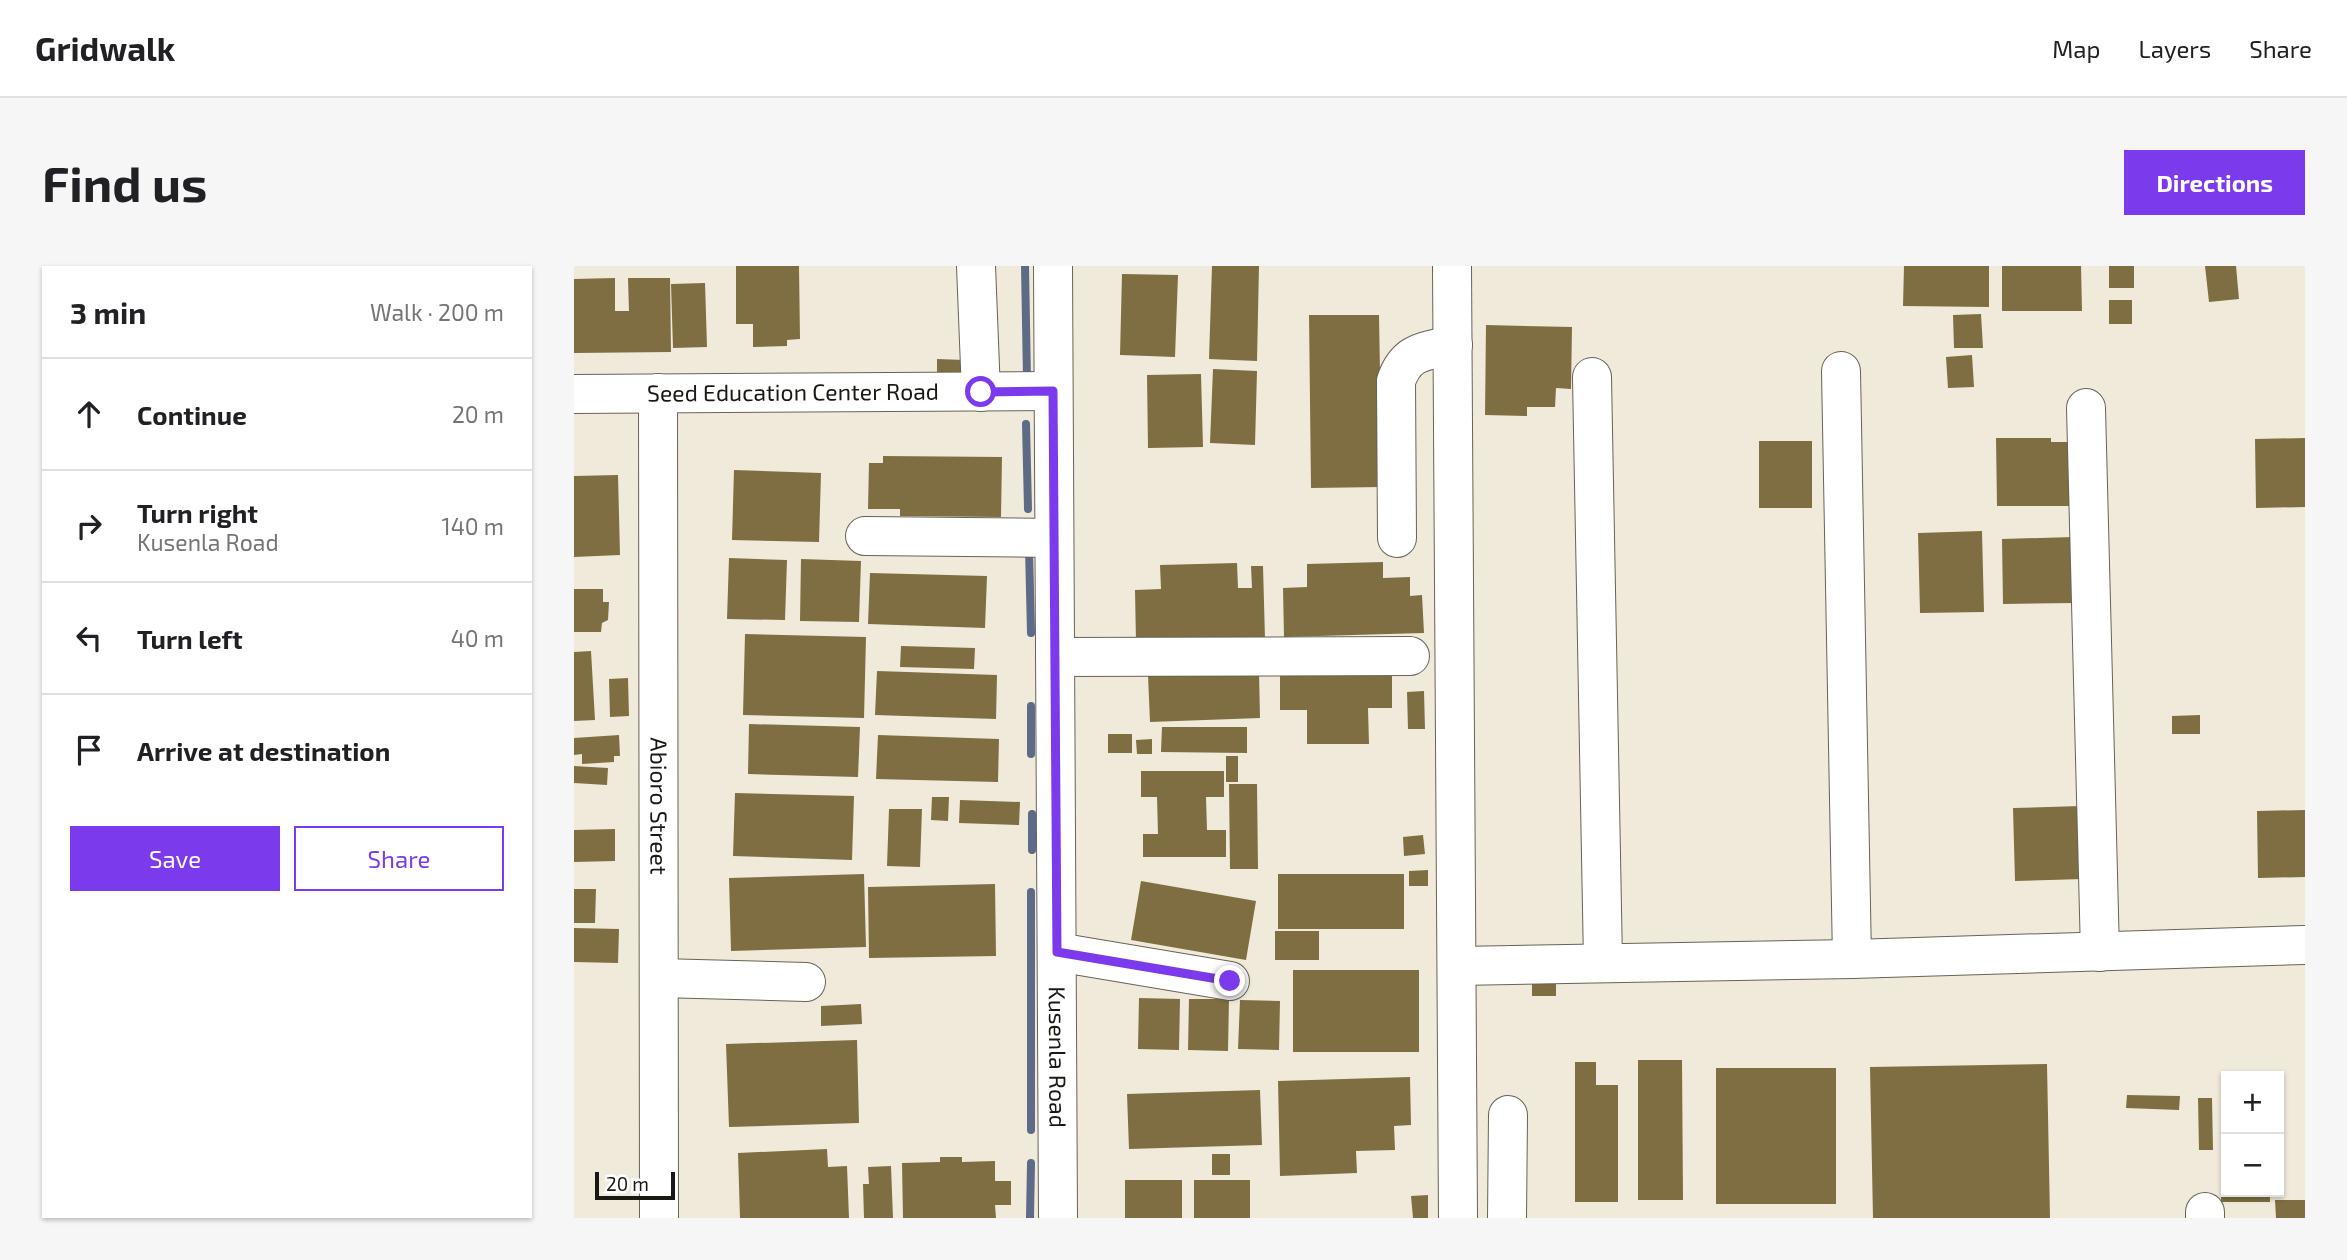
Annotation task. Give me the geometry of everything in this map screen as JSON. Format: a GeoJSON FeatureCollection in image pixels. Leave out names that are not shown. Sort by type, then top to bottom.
{"type":"FeatureCollection","features":[{"type":"Feature","properties":{"kind":"street"},"geometry":{"type":"LineString","coordinates":[[976,266],[981,392]]}},
{"type":"Feature","properties":{"kind":"street","name":"Kusenla Road"},"geometry":{"type":"LineString","coordinates":[[1053,266],[1058,1218]]}},
{"type":"Feature","properties":{"kind":"street"},"geometry":{"type":"LineString","coordinates":[[1452,266],[1458,1218]]}},
{"type":"Feature","properties":{"kind":"street"},"geometry":{"type":"LineString","coordinates":[[1397,537],[1396,381],[1401,366],[1412,355],[1452,345]]}},
{"type":"Feature","properties":{"kind":"street"},"geometry":{"type":"LineString","coordinates":[[1841,371],[1852,959]]}},
{"type":"Feature","properties":{"kind":"street"},"geometry":{"type":"LineString","coordinates":[[1592,377],[1603,962]]}},
{"type":"Feature","properties":{"kind":"street","name":"Seed Education Center Road"},"geometry":{"type":"LineString","coordinates":[[574,394],[1053,391]]}},
{"type":"Feature","properties":{"kind":"street","name":"Abioro Street"},"geometry":{"type":"LineString","coordinates":[[658,393],[659,1218]]}},
{"type":"Feature","properties":{"kind":"street"},"geometry":{"type":"LineString","coordinates":[[2086,408],[2100,952]]}},
{"type":"Feature","properties":{"kind":"street"},"geometry":{"type":"LineString","coordinates":[[865,536],[1054,538]]}},
{"type":"Feature","properties":{"kind":"street"},"geometry":{"type":"LineString","coordinates":[[1055,657],[1410,656]]}},
{"type":"Feature","properties":{"kind":"street"},"geometry":{"type":"LineString","coordinates":[[1457,966],[1852,959],[2305,945]]}},
{"type":"Feature","properties":{"kind":"street"},"geometry":{"type":"LineString","coordinates":[[1057,952],[1230,981]]}},
{"type":"Feature","properties":{"kind":"street"},"geometry":{"type":"LineString","coordinates":[[659,978],[806,982]]}},
{"type":"Feature","properties":{"kind":"street"},"geometry":{"type":"LineString","coordinates":[[1507,1218],[1508,1115]]}},
{"type":"Feature","properties":{"kind":"building"},"geometry":{"type":"Polygon","coordinates":[[[736,266],[799,266],[800,339],[787,340],[787,346],[753,347],[753,324],[736,324],[736,266]]]}},
{"type":"Feature","properties":{"kind":"building"},"geometry":{"type":"Polygon","coordinates":[[[1212,266],[1259,266],[1257,361],[1209,359],[1212,266]]]}},
{"type":"Feature","properties":{"kind":"building"},"geometry":{"type":"Polygon","coordinates":[[[1904,266],[1989,266],[1989,307],[1903,306],[1904,266]]]}},
{"type":"Feature","properties":{"kind":"building"},"geometry":{"type":"Polygon","coordinates":[[[2002,266],[2081,266],[2082,311],[2002,311],[2002,266]]]}},
{"type":"Feature","properties":{"kind":"building"},"geometry":{"type":"Polygon","coordinates":[[[2109,266],[2134,266],[2134,288],[2109,288],[2109,266]]]}},
{"type":"Feature","properties":{"kind":"building"},"geometry":{"type":"Polygon","coordinates":[[[2205,266],[2236,266],[2239,299],[2209,302],[2205,266]]]}},
{"type":"Feature","properties":{"kind":"building"},"geometry":{"type":"Polygon","coordinates":[[[1122,274],[1178,275],[1175,357],[1120,355],[1122,274]]]}},
{"type":"Feature","properties":{"kind":"building"},"geometry":{"type":"Polygon","coordinates":[[[615,278],[615,311],[629,311],[628,278],[670,278],[671,352],[574,353],[574,279],[615,278]]]}},
{"type":"Feature","properties":{"kind":"building"},"geometry":{"type":"Polygon","coordinates":[[[705,283],[707,347],[673,348],[671,284],[705,283]]]}},
{"type":"Feature","properties":{"kind":"building"},"geometry":{"type":"Polygon","coordinates":[[[2109,300],[2132,300],[2132,324],[2109,324],[2109,300]]]}},
{"type":"Feature","properties":{"kind":"building"},"geometry":{"type":"Polygon","coordinates":[[[1981,314],[1983,348],[1954,348],[1953,315],[1981,314]]]}},
{"type":"Feature","properties":{"kind":"building"},"geometry":{"type":"Polygon","coordinates":[[[1309,315],[1379,315],[1382,487],[1311,488],[1309,315]]]}},
{"type":"Feature","properties":{"kind":"building"},"geometry":{"type":"Polygon","coordinates":[[[1486,325],[1572,327],[1571,389],[1556,388],[1555,407],[1527,407],[1527,416],[1485,415],[1486,325]]]}},
{"type":"Feature","properties":{"kind":"building"},"geometry":{"type":"Polygon","coordinates":[[[1972,355],[1974,387],[1948,388],[1946,357],[1972,355]]]}},
{"type":"Feature","properties":{"kind":"building"},"geometry":{"type":"Polygon","coordinates":[[[937,359],[965,360],[965,377],[937,376],[937,359]]]}},
{"type":"Feature","properties":{"kind":"building"},"geometry":{"type":"Polygon","coordinates":[[[1213,369],[1257,371],[1255,445],[1210,443],[1213,369]]]}},
{"type":"Feature","properties":{"kind":"building"},"geometry":{"type":"Polygon","coordinates":[[[1201,374],[1203,447],[1148,448],[1147,375],[1201,374]]]}},
{"type":"Feature","properties":{"kind":"building"},"geometry":{"type":"Polygon","coordinates":[[[1996,438],[2051,438],[2051,442],[2072,442],[2073,506],[1997,506],[1996,438]]]}},
{"type":"Feature","properties":{"kind":"building"},"geometry":{"type":"Polygon","coordinates":[[[2305,438],[2305,507],[2256,508],[2255,439],[2305,438]]]}},
{"type":"Feature","properties":{"kind":"building"},"geometry":{"type":"Polygon","coordinates":[[[1759,441],[1812,441],[1812,508],[1759,508],[1759,441]]]}},
{"type":"Feature","properties":{"kind":"building"},"geometry":{"type":"Polygon","coordinates":[[[883,456],[1002,457],[1001,517],[900,516],[900,509],[868,509],[869,463],[883,463],[883,456]]]}},
{"type":"Feature","properties":{"kind":"building"},"geometry":{"type":"Polygon","coordinates":[[[734,470],[821,473],[819,542],[732,540],[734,470]]]}},
{"type":"Feature","properties":{"kind":"building"},"geometry":{"type":"Polygon","coordinates":[[[618,475],[620,555],[574,557],[574,476],[618,475]]]}},
{"type":"Feature","properties":{"kind":"building"},"geometry":{"type":"Polygon","coordinates":[[[1982,531],[1984,612],[1920,613],[1918,533],[1982,531]]]}},
{"type":"Feature","properties":{"kind":"building"},"geometry":{"type":"Polygon","coordinates":[[[2073,537],[2075,603],[2003,604],[2002,539],[2073,537]]]}},
{"type":"Feature","properties":{"kind":"building"},"geometry":{"type":"Polygon","coordinates":[[[729,558],[787,560],[785,620],[727,619],[729,558]]]}},
{"type":"Feature","properties":{"kind":"building"},"geometry":{"type":"Polygon","coordinates":[[[801,559],[861,561],[859,622],[800,621],[801,559]]]}},
{"type":"Feature","properties":{"kind":"building"},"geometry":{"type":"Polygon","coordinates":[[[1383,562],[1383,578],[1410,577],[1410,596],[1422,595],[1424,633],[1284,637],[1283,588],[1307,587],[1307,564],[1383,562]]]}},
{"type":"Feature","properties":{"kind":"building"},"geometry":{"type":"Polygon","coordinates":[[[1237,563],[1238,588],[1252,588],[1251,566],[1263,566],[1265,639],[1136,643],[1135,590],[1161,589],[1160,565],[1237,563]]]}},
{"type":"Feature","properties":{"kind":"building"},"geometry":{"type":"Polygon","coordinates":[[[870,573],[987,576],[985,628],[868,624],[870,573]]]}},
{"type":"Feature","properties":{"kind":"building"},"geometry":{"type":"Polygon","coordinates":[[[574,589],[603,589],[603,602],[609,602],[608,620],[602,623],[601,632],[574,632],[574,589]]]}},
{"type":"Feature","properties":{"kind":"building"},"geometry":{"type":"Polygon","coordinates":[[[745,634],[866,637],[864,718],[743,715],[745,634]]]}},
{"type":"Feature","properties":{"kind":"building"},"geometry":{"type":"Polygon","coordinates":[[[901,646],[975,648],[974,669],[900,667],[901,646]]]}},
{"type":"Feature","properties":{"kind":"building"},"geometry":{"type":"Polygon","coordinates":[[[591,651],[595,720],[574,721],[574,652],[591,651]]]}},
{"type":"Feature","properties":{"kind":"building"},"geometry":{"type":"Polygon","coordinates":[[[1392,665],[1392,708],[1368,708],[1369,744],[1307,744],[1307,710],[1280,710],[1280,666],[1392,665]]]}},
{"type":"Feature","properties":{"kind":"building"},"geometry":{"type":"Polygon","coordinates":[[[877,671],[997,675],[996,719],[875,715],[877,671]]]}},
{"type":"Feature","properties":{"kind":"building"},"geometry":{"type":"Polygon","coordinates":[[[1259,672],[1260,718],[1150,722],[1148,675],[1259,672]]]}},
{"type":"Feature","properties":{"kind":"building"},"geometry":{"type":"Polygon","coordinates":[[[628,678],[629,716],[610,717],[609,679],[628,678]]]}},
{"type":"Feature","properties":{"kind":"building"},"geometry":{"type":"Polygon","coordinates":[[[1424,691],[1425,729],[1408,729],[1407,692],[1424,691]]]}},
{"type":"Feature","properties":{"kind":"building"},"geometry":{"type":"Polygon","coordinates":[[[2200,715],[2200,734],[2172,734],[2172,716],[2200,715]]]}},
{"type":"Feature","properties":{"kind":"building"},"geometry":{"type":"Polygon","coordinates":[[[749,724],[860,727],[858,777],[748,774],[749,724]]]}},
{"type":"Feature","properties":{"kind":"building"},"geometry":{"type":"Polygon","coordinates":[[[1162,727],[1247,727],[1247,753],[1161,752],[1162,727]]]}},
{"type":"Feature","properties":{"kind":"building"},"geometry":{"type":"Polygon","coordinates":[[[1108,734],[1132,734],[1132,753],[1108,753],[1108,734]]]}},
{"type":"Feature","properties":{"kind":"building"},"geometry":{"type":"Polygon","coordinates":[[[619,735],[620,756],[614,756],[614,762],[582,764],[582,754],[574,755],[574,738],[619,735]]]}},
{"type":"Feature","properties":{"kind":"building"},"geometry":{"type":"Polygon","coordinates":[[[878,735],[999,739],[998,782],[876,779],[878,735]]]}},
{"type":"Feature","properties":{"kind":"building"},"geometry":{"type":"Polygon","coordinates":[[[1152,739],[1152,754],[1137,754],[1136,740],[1152,739]]]}},
{"type":"Feature","properties":{"kind":"building"},"geometry":{"type":"Polygon","coordinates":[[[1226,756],[1238,756],[1238,782],[1226,782],[1226,756]]]}},
{"type":"Feature","properties":{"kind":"building"},"geometry":{"type":"Polygon","coordinates":[[[574,766],[608,768],[607,785],[574,783],[574,766]]]}},
{"type":"Feature","properties":{"kind":"building"},"geometry":{"type":"Polygon","coordinates":[[[1141,771],[1224,771],[1224,797],[1206,797],[1207,830],[1226,830],[1226,857],[1143,857],[1143,834],[1158,834],[1157,797],[1141,797],[1141,771]]]}},
{"type":"Feature","properties":{"kind":"building"},"geometry":{"type":"Polygon","coordinates":[[[1229,784],[1257,784],[1258,869],[1230,869],[1229,784]]]}},
{"type":"Feature","properties":{"kind":"building"},"geometry":{"type":"Polygon","coordinates":[[[735,793],[854,796],[852,860],[733,856],[735,793]]]}},
{"type":"Feature","properties":{"kind":"building"},"geometry":{"type":"Polygon","coordinates":[[[932,797],[949,797],[948,821],[931,820],[932,797]]]}},
{"type":"Feature","properties":{"kind":"building"},"geometry":{"type":"Polygon","coordinates":[[[960,800],[1020,802],[1019,825],[959,823],[960,800]]]}},
{"type":"Feature","properties":{"kind":"building"},"geometry":{"type":"Polygon","coordinates":[[[2081,806],[2083,879],[2015,881],[2013,808],[2081,806]]]}},
{"type":"Feature","properties":{"kind":"building"},"geometry":{"type":"Polygon","coordinates":[[[889,809],[922,809],[920,867],[887,866],[889,809]]]}},
{"type":"Feature","properties":{"kind":"building"},"geometry":{"type":"Polygon","coordinates":[[[2305,810],[2305,877],[2258,878],[2257,811],[2305,810]]]}},
{"type":"Feature","properties":{"kind":"building"},"geometry":{"type":"Polygon","coordinates":[[[615,829],[615,861],[574,862],[574,830],[615,829]]]}},
{"type":"Feature","properties":{"kind":"building"},"geometry":{"type":"Polygon","coordinates":[[[1423,835],[1425,854],[1404,856],[1403,837],[1423,835]]]}},
{"type":"Feature","properties":{"kind":"building"},"geometry":{"type":"Polygon","coordinates":[[[1428,870],[1428,886],[1409,886],[1409,871],[1428,870]]]}},
{"type":"Feature","properties":{"kind":"building"},"geometry":{"type":"Polygon","coordinates":[[[864,874],[866,947],[731,951],[729,878],[864,874]]]}},
{"type":"Feature","properties":{"kind":"building"},"geometry":{"type":"Polygon","coordinates":[[[1278,874],[1404,874],[1404,929],[1278,929],[1278,874]]]}},
{"type":"Feature","properties":{"kind":"building"},"geometry":{"type":"Polygon","coordinates":[[[1141,881],[1256,901],[1246,960],[1131,940],[1141,881]]]}},
{"type":"Feature","properties":{"kind":"building"},"geometry":{"type":"Polygon","coordinates":[[[995,884],[996,956],[869,958],[868,887],[995,884]]]}},
{"type":"Feature","properties":{"kind":"building"},"geometry":{"type":"Polygon","coordinates":[[[574,889],[596,889],[595,923],[574,923],[574,889]]]}},
{"type":"Feature","properties":{"kind":"building"},"geometry":{"type":"Polygon","coordinates":[[[574,928],[619,929],[618,963],[574,962],[574,928]]]}},
{"type":"Feature","properties":{"kind":"building"},"geometry":{"type":"Polygon","coordinates":[[[1275,931],[1319,931],[1319,960],[1275,960],[1275,931]]]}},
{"type":"Feature","properties":{"kind":"building"},"geometry":{"type":"Polygon","coordinates":[[[1293,970],[1419,970],[1419,1052],[1293,1052],[1293,970]]]}},
{"type":"Feature","properties":{"kind":"building"},"geometry":{"type":"Polygon","coordinates":[[[1532,973],[1556,973],[1556,996],[1532,996],[1532,973]]]}},
{"type":"Feature","properties":{"kind":"building"},"geometry":{"type":"Polygon","coordinates":[[[1139,998],[1180,999],[1179,1050],[1138,1049],[1139,998]]]}},
{"type":"Feature","properties":{"kind":"building"},"geometry":{"type":"Polygon","coordinates":[[[1189,999],[1229,999],[1228,1051],[1188,1050],[1189,999]]]}},
{"type":"Feature","properties":{"kind":"building"},"geometry":{"type":"Polygon","coordinates":[[[1240,1000],[1280,1001],[1279,1050],[1238,1049],[1240,1000]]]}},
{"type":"Feature","properties":{"kind":"building"},"geometry":{"type":"Polygon","coordinates":[[[861,1004],[862,1024],[821,1026],[821,1006],[861,1004]]]}},
{"type":"Feature","properties":{"kind":"building"},"geometry":{"type":"Polygon","coordinates":[[[857,1040],[859,1123],[729,1127],[726,1044],[857,1040]]]}},
{"type":"Feature","properties":{"kind":"building"},"geometry":{"type":"Polygon","coordinates":[[[1638,1060],[1682,1060],[1683,1200],[1638,1200],[1638,1060]]]}},
{"type":"Feature","properties":{"kind":"building"},"geometry":{"type":"Polygon","coordinates":[[[1575,1062],[1596,1062],[1596,1085],[1618,1085],[1618,1202],[1575,1202],[1575,1062]]]}},
{"type":"Feature","properties":{"kind":"building"},"geometry":{"type":"Polygon","coordinates":[[[2047,1064],[2050,1218],[1873,1218],[1870,1067],[2047,1064]]]}},
{"type":"Feature","properties":{"kind":"building"},"geometry":{"type":"Polygon","coordinates":[[[1716,1068],[1836,1068],[1836,1204],[1716,1204],[1716,1068]]]}},
{"type":"Feature","properties":{"kind":"building"},"geometry":{"type":"Polygon","coordinates":[[[1410,1077],[1411,1125],[1394,1126],[1395,1150],[1356,1151],[1357,1173],[1280,1176],[1278,1081],[1410,1077]]]}},
{"type":"Feature","properties":{"kind":"building"},"geometry":{"type":"Polygon","coordinates":[[[1260,1090],[1262,1145],[1129,1149],[1127,1094],[1260,1090]]]}},
{"type":"Feature","properties":{"kind":"building"},"geometry":{"type":"Polygon","coordinates":[[[2127,1095],[2180,1096],[2179,1110],[2126,1108],[2127,1095]]]}},
{"type":"Feature","properties":{"kind":"building"},"geometry":{"type":"Polygon","coordinates":[[[2198,1098],[2212,1098],[2213,1150],[2199,1150],[2198,1098]]]}},
{"type":"Feature","properties":{"kind":"building"},"geometry":{"type":"Polygon","coordinates":[[[827,1149],[828,1167],[847,1166],[849,1218],[740,1218],[738,1153],[827,1149]]]}},
{"type":"Feature","properties":{"kind":"building"},"geometry":{"type":"Polygon","coordinates":[[[1212,1154],[1230,1154],[1230,1175],[1212,1175],[1212,1154]]]}},
{"type":"Feature","properties":{"kind":"building"},"geometry":{"type":"Polygon","coordinates":[[[940,1157],[962,1157],[962,1162],[995,1161],[995,1181],[1011,1181],[1011,1205],[995,1205],[996,1218],[903,1218],[902,1163],[940,1162],[940,1157]]]}},
{"type":"Feature","properties":{"kind":"building"},"geometry":{"type":"Polygon","coordinates":[[[891,1166],[893,1218],[864,1218],[863,1184],[869,1184],[868,1167],[891,1166]]]}},
{"type":"Feature","properties":{"kind":"building"},"geometry":{"type":"Polygon","coordinates":[[[1125,1180],[1182,1180],[1182,1218],[1125,1218],[1125,1180]]]}},
{"type":"Feature","properties":{"kind":"building"},"geometry":{"type":"Polygon","coordinates":[[[1194,1180],[1250,1180],[1250,1218],[1194,1218],[1194,1180]]]}},
{"type":"Feature","properties":{"kind":"building"},"geometry":{"type":"Polygon","coordinates":[[[1428,1195],[1428,1218],[1413,1218],[1411,1196],[1428,1195]]]}},
{"type":"Feature","properties":{"kind":"building"},"geometry":{"type":"Polygon","coordinates":[[[2221,1197],[2270,1197],[2270,1202],[2221,1202],[2221,1197]]]}},
{"type":"Feature","properties":{"kind":"building"},"geometry":{"type":"Polygon","coordinates":[[[2275,1200],[2305,1200],[2305,1218],[2276,1218],[2275,1200]]]}},
{"type":"Feature","properties":{"kind":"waterway"},"geometry":{"type":"LineString","coordinates":[[1025,266],[1027,379]]}},
{"type":"Feature","properties":{"kind":"waterway"},"geometry":{"type":"LineString","coordinates":[[1026,424],[1028,509]]}},
{"type":"Feature","properties":{"kind":"waterway"},"geometry":{"type":"LineString","coordinates":[[1029,548],[1031,633]]}},
{"type":"Feature","properties":{"kind":"waterway"},"geometry":{"type":"LineString","coordinates":[[1031,706],[1031,754]]}},
{"type":"Feature","properties":{"kind":"waterway"},"geometry":{"type":"LineString","coordinates":[[1032,814],[1032,850]]}},
{"type":"Feature","properties":{"kind":"waterway"},"geometry":{"type":"LineString","coordinates":[[1031,892],[1031,1130]]}},
{"type":"Feature","properties":{"kind":"waterway"},"geometry":{"type":"LineString","coordinates":[[1030,1218],[1031,1163]]}},
{"type":"Feature","properties":{"kind":"route"},"geometry":{"type":"LineString","coordinates":[[981,392],[1053,391],[1057,952],[1230,981]]}}]}
